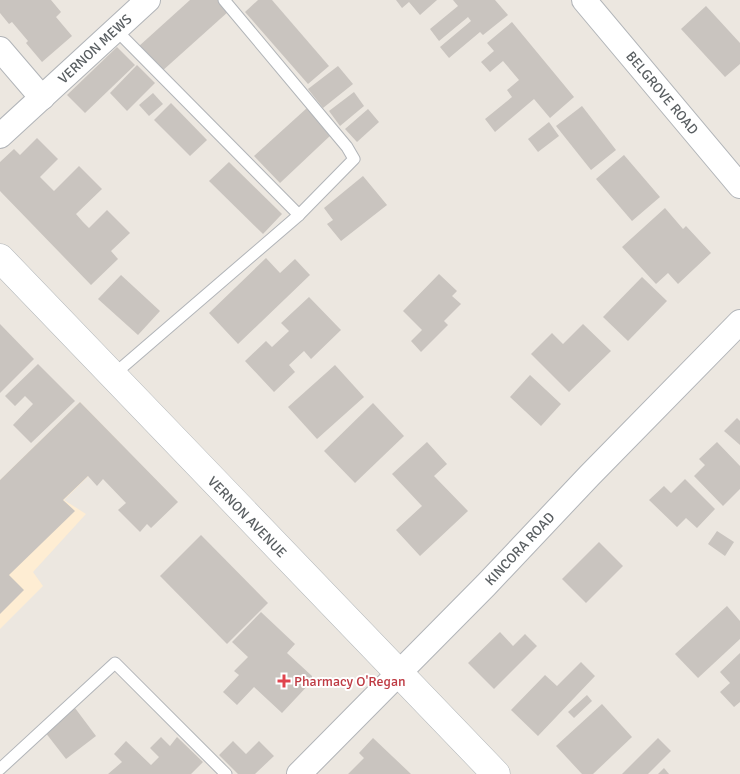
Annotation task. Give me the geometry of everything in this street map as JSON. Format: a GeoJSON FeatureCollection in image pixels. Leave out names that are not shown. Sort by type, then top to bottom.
{"type":"FeatureCollection","features":[{"type":"Feature","properties":{"kind":"main road","name":"VERNON AVENUE"},"geometry":{"type":"LineString","coordinates":[[0,258],[496,774]]}},
{"type":"Feature","properties":{"kind":"street","name":"VERNON MEWS"},"geometry":{"type":"LineString","coordinates":[[0,136],[148,0]]}},
{"type":"Feature","properties":{"kind":"street","name":"BELGROVE ROAD"},"geometry":{"type":"LineString","coordinates":[[584,0],[740,186]]}},
{"type":"Feature","properties":{"kind":"street"},"geometry":{"type":"LineString","coordinates":[[0,49],[42,98]]}},
{"type":"Feature","properties":{"kind":"street","name":"KINCORA ROAD"},"geometry":{"type":"LineString","coordinates":[[299,774],[399,674],[740,322]]}},
{"type":"Feature","properties":{"kind":"lane"},"geometry":{"type":"LineString","coordinates":[[112,376],[298,215],[354,159],[347,147],[224,0]]}},
{"type":"Feature","properties":{"kind":"lane"},"geometry":{"type":"LineString","coordinates":[[116,30],[298,215]]}},
{"type":"Feature","properties":{"kind":"lane"},"geometry":{"type":"LineString","coordinates":[[0,768],[115,663],[226,774]]}},
{"type":"Feature","properties":{"kind":"shaded area"},"geometry":{"type":"Polygon","coordinates":[[[80,402],[121,444],[64,500],[86,514],[33,572],[43,586],[0,629],[0,480],[80,402]]]}},
{"type":"Feature","properties":{"kind":"building"},"geometry":{"type":"Polygon","coordinates":[[[0,0],[51,0],[61,12],[56,17],[72,36],[42,62],[12,22],[9,24],[0,13],[0,0]]]}},
{"type":"Feature","properties":{"kind":"building"},"geometry":{"type":"Polygon","coordinates":[[[190,0],[219,0],[229,11],[161,72],[138,47],[190,0]]]}},
{"type":"Feature","properties":{"kind":"building"},"geometry":{"type":"Polygon","coordinates":[[[258,0],[272,0],[329,66],[308,84],[245,12],[258,0]]]}},
{"type":"Feature","properties":{"kind":"building"},"geometry":{"type":"Polygon","coordinates":[[[396,0],[437,0],[420,15],[409,2],[402,8],[396,0]]]}},
{"type":"Feature","properties":{"kind":"building"},"geometry":{"type":"Polygon","coordinates":[[[453,0],[495,0],[508,15],[483,35],[480,32],[449,58],[440,47],[471,21],[468,17],[439,41],[430,29],[458,6],[453,0]]]}},
{"type":"Feature","properties":{"kind":"building"},"geometry":{"type":"Polygon","coordinates":[[[706,6],[740,43],[740,64],[725,77],[681,29],[706,6]]]}},
{"type":"Feature","properties":{"kind":"building"},"geometry":{"type":"Polygon","coordinates":[[[512,22],[574,97],[550,118],[534,99],[495,132],[485,119],[512,97],[507,90],[519,80],[503,61],[490,72],[481,62],[494,51],[487,43],[512,22]]]}},
{"type":"Feature","properties":{"kind":"building"},"geometry":{"type":"Polygon","coordinates":[[[117,47],[135,65],[85,113],[67,95],[117,47]]]}},
{"type":"Feature","properties":{"kind":"building"},"geometry":{"type":"Polygon","coordinates":[[[137,65],[155,83],[127,111],[110,93],[137,65]]]}},
{"type":"Feature","properties":{"kind":"building"},"geometry":{"type":"Polygon","coordinates":[[[338,66],[353,84],[323,108],[308,89],[338,66]]]}},
{"type":"Feature","properties":{"kind":"building"},"geometry":{"type":"Polygon","coordinates":[[[354,92],[364,106],[340,126],[329,111],[354,92]]]}},
{"type":"Feature","properties":{"kind":"building"},"geometry":{"type":"Polygon","coordinates":[[[153,93],[163,104],[149,116],[139,105],[153,93]]]}},
{"type":"Feature","properties":{"kind":"building"},"geometry":{"type":"Polygon","coordinates":[[[171,103],[207,140],[190,156],[154,120],[171,103]]]}},
{"type":"Feature","properties":{"kind":"building"},"geometry":{"type":"Polygon","coordinates":[[[582,106],[616,150],[591,170],[556,126],[582,106]]]}},
{"type":"Feature","properties":{"kind":"building"},"geometry":{"type":"Polygon","coordinates":[[[307,108],[332,134],[280,183],[254,156],[307,108]]]}},
{"type":"Feature","properties":{"kind":"building"},"geometry":{"type":"Polygon","coordinates":[[[368,109],[379,122],[357,142],[345,129],[368,109]]]}},
{"type":"Feature","properties":{"kind":"building"},"geometry":{"type":"Polygon","coordinates":[[[549,122],[559,136],[538,152],[528,139],[549,122]]]}},
{"type":"Feature","properties":{"kind":"building"},"geometry":{"type":"Polygon","coordinates":[[[37,138],[58,159],[40,177],[54,191],[79,166],[102,189],[76,214],[83,222],[89,228],[107,210],[130,233],[111,251],[118,259],[91,285],[0,191],[0,162],[14,149],[20,155],[37,138]]]}},
{"type":"Feature","properties":{"kind":"building"},"geometry":{"type":"Polygon","coordinates":[[[624,155],[660,197],[632,221],[596,179],[624,155]]]}},
{"type":"Feature","properties":{"kind":"building"},"geometry":{"type":"Polygon","coordinates":[[[229,162],[282,214],[263,234],[209,181],[229,162]]]}},
{"type":"Feature","properties":{"kind":"building"},"geometry":{"type":"Polygon","coordinates":[[[363,176],[387,205],[341,241],[327,224],[333,220],[324,208],[363,176]]]}},
{"type":"Feature","properties":{"kind":"building"},"geometry":{"type":"Polygon","coordinates":[[[665,208],[683,229],[686,226],[711,253],[678,284],[668,273],[656,284],[622,247],[665,208]]]}},
{"type":"Feature","properties":{"kind":"building"},"geometry":{"type":"Polygon","coordinates":[[[266,258],[280,273],[295,259],[310,275],[238,344],[209,313],[266,258]]]}},
{"type":"Feature","properties":{"kind":"building"},"geometry":{"type":"Polygon","coordinates":[[[439,274],[457,291],[452,296],[461,304],[444,321],[448,325],[421,352],[411,341],[422,330],[403,311],[439,274]]]}},
{"type":"Feature","properties":{"kind":"building"},"geometry":{"type":"Polygon","coordinates":[[[121,275],[160,311],[138,335],[98,299],[121,275]]]}},
{"type":"Feature","properties":{"kind":"building"},"geometry":{"type":"Polygon","coordinates":[[[642,277],[667,301],[628,341],[603,317],[642,277]]]}},
{"type":"Feature","properties":{"kind":"building"},"geometry":{"type":"Polygon","coordinates":[[[309,297],[341,330],[311,359],[304,351],[289,365],[295,372],[274,392],[245,361],[266,341],[272,347],[289,331],[281,323],[309,297]]]}},
{"type":"Feature","properties":{"kind":"building"},"geometry":{"type":"Polygon","coordinates":[[[0,324],[34,359],[0,393],[0,324]]]}},
{"type":"Feature","properties":{"kind":"building"},"geometry":{"type":"Polygon","coordinates":[[[583,324],[611,351],[569,392],[531,354],[552,333],[563,344],[583,324]]]}},
{"type":"Feature","properties":{"kind":"building"},"geometry":{"type":"Polygon","coordinates":[[[38,364],[75,401],[31,443],[13,425],[33,404],[25,396],[15,406],[5,396],[38,364]]]}},
{"type":"Feature","properties":{"kind":"building"},"geometry":{"type":"Polygon","coordinates":[[[335,365],[364,397],[317,439],[288,407],[335,365]]]}},
{"type":"Feature","properties":{"kind":"building"},"geometry":{"type":"Polygon","coordinates":[[[530,375],[561,404],[541,426],[510,397],[530,375]]]}},
{"type":"Feature","properties":{"kind":"building"},"geometry":{"type":"Polygon","coordinates":[[[80,402],[178,502],[151,528],[147,524],[140,532],[118,510],[126,503],[103,479],[97,486],[88,476],[63,500],[75,511],[9,575],[24,590],[0,614],[0,480],[80,402]]]}},
{"type":"Feature","properties":{"kind":"building"},"geometry":{"type":"Polygon","coordinates":[[[373,403],[404,436],[355,483],[324,451],[373,403]]]}},
{"type":"Feature","properties":{"kind":"building"},"geometry":{"type":"Polygon","coordinates":[[[737,418],[740,421],[740,445],[724,431],[737,418]]]}},
{"type":"Feature","properties":{"kind":"building"},"geometry":{"type":"Polygon","coordinates":[[[427,442],[447,464],[434,476],[468,511],[420,556],[396,530],[422,506],[392,474],[427,442]]]}},
{"type":"Feature","properties":{"kind":"building"},"geometry":{"type":"Polygon","coordinates":[[[717,442],[740,466],[740,489],[723,506],[694,476],[705,465],[699,459],[717,442]]]}},
{"type":"Feature","properties":{"kind":"building"},"geometry":{"type":"Polygon","coordinates":[[[685,479],[715,509],[697,528],[686,518],[677,527],[649,500],[664,486],[671,493],[685,479]]]}},
{"type":"Feature","properties":{"kind":"building"},"geometry":{"type":"Polygon","coordinates":[[[717,531],[734,542],[725,556],[708,544],[717,531]]]}},
{"type":"Feature","properties":{"kind":"building"},"geometry":{"type":"Polygon","coordinates":[[[201,535],[268,603],[227,644],[160,576],[201,535]]]}},
{"type":"Feature","properties":{"kind":"building"},"geometry":{"type":"Polygon","coordinates":[[[599,542],[623,566],[586,603],[562,579],[599,542]]]}},
{"type":"Feature","properties":{"kind":"building"},"geometry":{"type":"Polygon","coordinates":[[[727,606],[740,621],[740,639],[698,678],[675,654],[727,606]]]}},
{"type":"Feature","properties":{"kind":"building"},"geometry":{"type":"Polygon","coordinates":[[[261,612],[295,644],[287,653],[312,676],[312,681],[282,713],[254,687],[237,705],[223,692],[239,675],[234,671],[248,657],[232,642],[261,612]]]}},
{"type":"Feature","properties":{"kind":"building"},"geometry":{"type":"Polygon","coordinates":[[[500,632],[513,646],[525,634],[537,646],[494,689],[468,663],[500,632]]]}},
{"type":"Feature","properties":{"kind":"building"},"geometry":{"type":"Polygon","coordinates":[[[740,653],[740,702],[734,707],[720,692],[730,683],[720,672],[740,653]]]}},
{"type":"Feature","properties":{"kind":"building"},"geometry":{"type":"Polygon","coordinates":[[[581,662],[595,676],[538,736],[511,710],[545,675],[557,686],[581,662]]]}},
{"type":"Feature","properties":{"kind":"building"},"geometry":{"type":"Polygon","coordinates":[[[587,695],[592,701],[574,718],[568,712],[587,695]]]}},
{"type":"Feature","properties":{"kind":"building"},"geometry":{"type":"Polygon","coordinates":[[[602,704],[632,737],[593,774],[582,774],[556,746],[602,704]]]}},
{"type":"Feature","properties":{"kind":"building"},"geometry":{"type":"Polygon","coordinates":[[[75,708],[96,736],[66,759],[45,732],[75,708]]]}},
{"type":"Feature","properties":{"kind":"building"},"geometry":{"type":"Polygon","coordinates":[[[161,737],[170,746],[177,737],[203,762],[191,774],[108,774],[122,762],[114,754],[126,741],[151,765],[159,757],[150,748],[161,737]]]}},
{"type":"Feature","properties":{"kind":"building"},"geometry":{"type":"Polygon","coordinates":[[[373,738],[411,774],[348,774],[364,758],[359,753],[373,738]]]}},
{"type":"Feature","properties":{"kind":"building"},"geometry":{"type":"Polygon","coordinates":[[[658,738],[671,751],[648,774],[622,774],[658,738]]]}},
{"type":"Feature","properties":{"kind":"building"},"geometry":{"type":"Polygon","coordinates":[[[233,741],[246,754],[259,741],[274,756],[255,774],[238,774],[219,755],[233,741]]]}},
{"type":"Feature","properties":{"kind":"building"},"geometry":{"type":"Polygon","coordinates":[[[664,768],[669,774],[658,774],[664,768]]]}},
{"type":"Feature","properties":{"kind":"place","name":"Pharmacy O'Regan"},"geometry":{"type":"Point","coordinates":[284,681]}}]}
